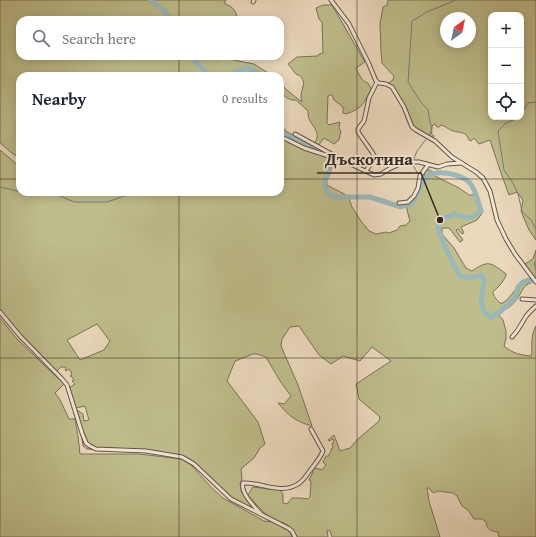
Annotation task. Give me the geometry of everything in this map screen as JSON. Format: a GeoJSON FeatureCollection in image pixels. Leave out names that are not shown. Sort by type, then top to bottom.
{"type":"FeatureCollection","features":[{"type":"Feature","properties":{"kind":"street"},"geometry":{"type":"LineString","coordinates":[[331,0],[349,24],[377,82],[370,98],[364,121],[358,129],[358,132],[375,157],[366,171]]}},
{"type":"Feature","properties":{"kind":"street"},"geometry":{"type":"LineString","coordinates":[[377,82],[392,87],[404,107],[412,127],[435,141],[452,157],[483,178],[490,191],[497,220],[506,239],[515,254],[536,282]]}},
{"type":"Feature","properties":{"kind":"street"},"geometry":{"type":"LineString","coordinates":[[295,134],[344,161],[374,175],[378,175],[400,164],[414,161],[438,167],[447,164],[462,163]]}},
{"type":"Feature","properties":{"kind":"street"},"geometry":{"type":"LineString","coordinates":[[284,138],[304,148],[344,161]]}},
{"type":"Feature","properties":{"kind":"street"},"geometry":{"type":"LineString","coordinates":[[447,164],[452,157]]}},
{"type":"Feature","properties":{"kind":"street"},"geometry":{"type":"LineString","coordinates":[[399,203],[408,202],[414,196],[418,188],[420,176],[428,165]]}},
{"type":"Feature","properties":{"kind":"street"},"geometry":{"type":"LineString","coordinates":[[522,299],[536,300]]}},
{"type":"Feature","properties":{"kind":"street"},"geometry":{"type":"LineString","coordinates":[[512,337],[519,330],[525,318],[536,306]]}},
{"type":"Feature","properties":{"kind":"street"},"geometry":{"type":"LineString","coordinates":[[0,312],[20,336],[67,385],[86,443],[96,449],[146,451],[182,457],[194,464],[226,496],[262,516],[288,528],[292,531],[295,537]]}},
{"type":"Feature","properties":{"kind":"street"},"geometry":{"type":"LineString","coordinates":[[262,516],[244,492],[242,483],[281,488],[293,486],[302,481],[318,461],[323,451],[311,429]]}},
{"type":"Feature","properties":{"kind":"shaded area"},"geometry":{"type":"Polygon","coordinates":[[[0,0],[226,0],[224,3],[234,9],[237,16],[16,16],[16,60],[233,60],[254,64],[267,72],[16,72],[16,155],[0,143],[0,0]]]}},
{"type":"Feature","properties":{"kind":"shaded area"},"geometry":{"type":"Polygon","coordinates":[[[388,0],[536,0],[536,240],[529,230],[521,211],[523,200],[517,192],[509,195],[490,140],[479,144],[474,138],[471,141],[466,135],[460,132],[453,131],[441,125],[437,127],[435,124],[432,126],[430,132],[434,136],[430,140],[413,130],[408,123],[402,105],[394,89],[387,84],[393,80],[394,76],[382,63],[380,24],[383,7],[387,5],[388,0]]]}},
{"type":"Feature","properties":{"kind":"shaded area"},"geometry":{"type":"Polygon","coordinates":[[[323,5],[332,5],[365,62],[356,68],[360,77],[368,83],[371,89],[362,105],[356,110],[346,114],[343,113],[343,107],[334,100],[332,95],[328,96],[327,123],[329,125],[340,122],[339,128],[341,131],[339,140],[334,144],[324,138],[318,146],[315,145],[316,148],[334,158],[327,180],[327,185],[348,196],[352,207],[369,231],[376,234],[386,232],[389,233],[397,230],[400,226],[406,225],[410,221],[407,207],[413,203],[424,179],[425,168],[433,172],[433,175],[459,188],[469,195],[475,195],[478,197],[483,212],[477,220],[461,227],[464,233],[462,234],[458,229],[456,230],[463,240],[460,242],[449,228],[442,228],[442,234],[454,248],[466,268],[472,271],[482,265],[489,264],[497,267],[506,274],[501,284],[493,292],[494,296],[500,303],[506,301],[525,280],[529,278],[532,282],[524,287],[511,306],[502,311],[496,312],[503,320],[506,331],[504,346],[516,353],[531,356],[532,336],[536,326],[536,537],[499,537],[498,532],[490,530],[487,527],[486,522],[482,519],[474,519],[468,510],[462,506],[457,496],[453,493],[438,491],[434,493],[429,488],[427,488],[429,501],[440,537],[332,537],[330,531],[327,530],[328,537],[296,537],[291,528],[286,524],[271,518],[253,501],[248,495],[253,487],[280,490],[283,494],[283,503],[287,504],[292,498],[308,499],[310,497],[311,481],[309,480],[313,472],[312,471],[316,468],[322,470],[326,465],[323,462],[326,456],[329,456],[331,449],[333,448],[333,439],[328,440],[334,435],[340,451],[350,448],[379,421],[380,417],[359,399],[356,384],[391,361],[372,347],[360,361],[343,356],[331,364],[319,355],[299,326],[290,327],[282,339],[281,346],[298,385],[312,426],[293,418],[278,403],[284,404],[291,396],[266,357],[253,354],[235,361],[227,381],[258,422],[265,444],[260,448],[254,458],[241,469],[242,479],[240,483],[242,493],[262,513],[236,502],[189,460],[182,456],[164,453],[87,449],[83,446],[77,410],[83,414],[84,421],[89,420],[85,406],[76,408],[69,388],[75,384],[72,381],[74,380],[70,376],[72,375],[71,372],[69,369],[66,371],[65,367],[61,367],[57,371],[53,369],[0,314],[0,150],[16,164],[16,196],[284,196],[284,129],[287,132],[314,144],[317,137],[317,134],[309,119],[308,111],[296,100],[289,99],[284,96],[284,87],[302,102],[301,94],[304,82],[288,64],[297,57],[318,56],[319,54],[323,53],[322,22],[319,19],[316,8],[323,5]],[[97,324],[67,340],[80,360],[104,350],[110,341],[97,324]]]}},
{"type":"Feature","properties":{"kind":"shaded area"},"geometry":{"type":"Polygon","coordinates":[[[536,250],[536,280],[525,264],[533,259],[536,250]]]}},
{"type":"Feature","properties":{"kind":"shaded area"},"geometry":{"type":"Polygon","coordinates":[[[0,318],[17,339],[64,384],[55,393],[69,419],[75,419],[80,454],[139,454],[182,459],[190,464],[223,498],[264,521],[273,522],[282,526],[290,532],[292,537],[0,537],[0,318]]]}},
{"type":"Feature","properties":{"kind":"waterway"},"geometry":{"type":"LineString","coordinates":[[150,0],[165,11],[168,16]]}},
{"type":"Feature","properties":{"kind":"waterway"},"geometry":{"type":"LineString","coordinates":[[429,136],[432,132],[428,110],[420,101],[408,82],[412,21],[427,12],[456,0]]}},
{"type":"Feature","properties":{"kind":"waterway"},"geometry":{"type":"LineString","coordinates":[[194,60],[206,72]]}},
{"type":"Feature","properties":{"kind":"waterway"},"geometry":{"type":"LineString","coordinates":[[236,72],[244,68],[257,72]]}},
{"type":"Feature","properties":{"kind":"waterway"},"geometry":{"type":"LineString","coordinates":[[524,109],[528,103],[536,102]]}},
{"type":"Feature","properties":{"kind":"waterway"},"geometry":{"type":"LineString","coordinates":[[513,120],[506,123],[498,131],[504,170],[513,183],[518,194],[522,211],[531,220],[536,229]]}},
{"type":"Feature","properties":{"kind":"waterway"},"geometry":{"type":"LineString","coordinates":[[284,134],[311,145],[325,155],[328,159],[329,166],[324,184],[327,192],[334,197],[370,197],[401,207],[413,203],[425,178],[429,175],[435,173],[447,173],[465,179],[469,182],[475,192],[481,211],[471,217],[454,214],[440,220],[438,229],[450,258],[460,276],[468,278],[482,275],[484,280],[481,302],[484,312],[491,317],[500,312],[515,298],[518,287],[523,282],[536,279]]}},
{"type":"Feature","properties":{"kind":"waterway"},"geometry":{"type":"LineString","coordinates":[[413,161],[417,151],[427,138]]}},
{"type":"Feature","properties":{"kind":"waterway"},"geometry":{"type":"LineString","coordinates":[[412,164],[419,175]]}},
{"type":"Feature","properties":{"kind":"waterway"},"geometry":{"type":"LineString","coordinates":[[421,177],[424,182]]}},
{"type":"Feature","properties":{"kind":"waterway"},"geometry":{"type":"LineString","coordinates":[[0,187],[16,191]]}},
{"type":"Feature","properties":{"kind":"waterway"},"geometry":{"type":"LineString","coordinates":[[60,196],[74,202],[107,202],[124,196]]}},
{"type":"Feature","properties":{"kind":"waterway"},"geometry":{"type":"LineString","coordinates":[[536,261],[534,263],[536,269]]}},
{"type":"Feature","properties":{"kind":"place","name":"Дъскотина"},"geometry":{"type":"Point","coordinates":[440,220]}}]}
